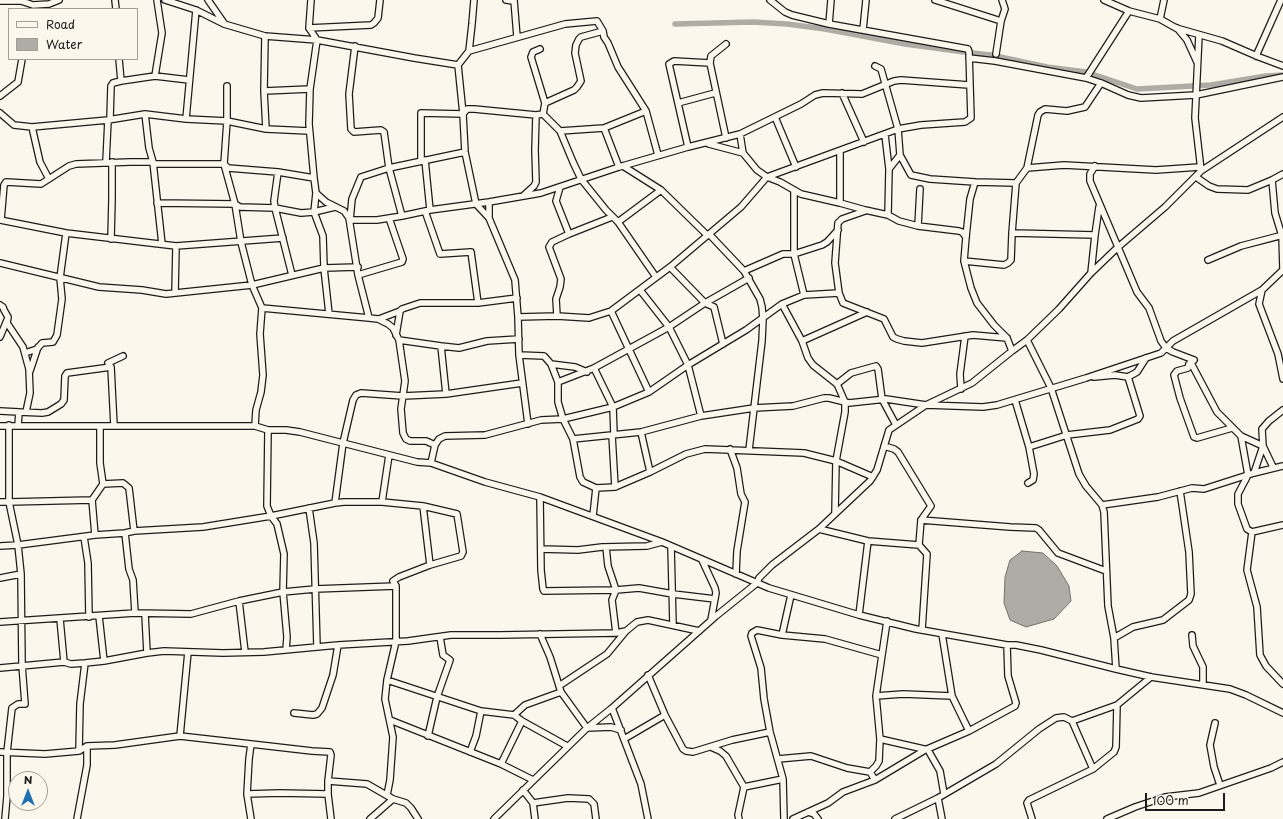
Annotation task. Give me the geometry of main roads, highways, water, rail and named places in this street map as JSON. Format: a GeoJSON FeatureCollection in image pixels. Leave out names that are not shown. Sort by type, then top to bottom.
{"type":"FeatureCollection","features":[{"type":"Feature","properties":{"kind":"water"},"geometry":{"type":"Polygon","coordinates":[[[1022,551],[1043,553],[1057,566],[1069,586],[1071,601],[1054,619],[1026,627],[1010,620],[1004,603],[1005,577],[1010,560],[1022,551]]]}},
{"type":"Feature","properties":{"kind":"waterway"},"geometry":{"type":"LineString","coordinates":[[675,24],[753,22],[787,24],[825,29],[905,44],[964,52]]}},
{"type":"Feature","properties":{"kind":"waterway"},"geometry":{"type":"LineString","coordinates":[[972,53],[991,55],[1047,67],[1086,72],[1137,89],[1211,85],[1266,76],[1283,75]]}}]}
